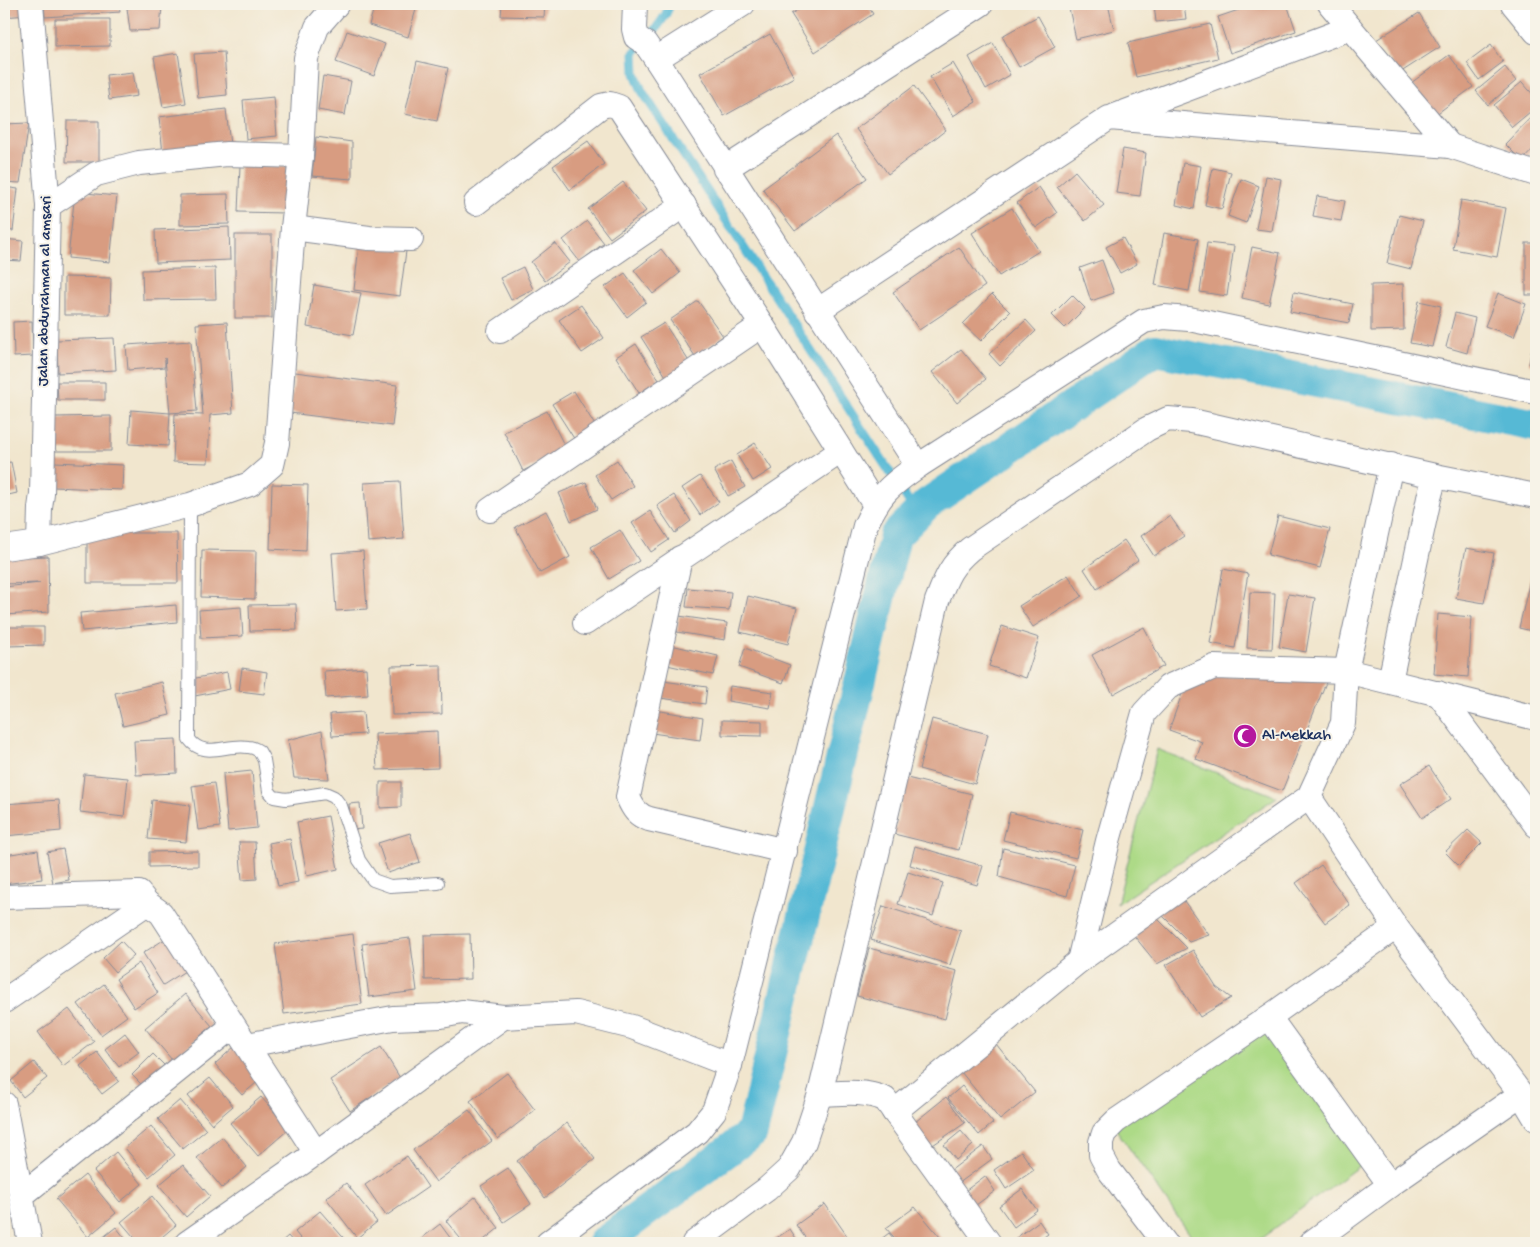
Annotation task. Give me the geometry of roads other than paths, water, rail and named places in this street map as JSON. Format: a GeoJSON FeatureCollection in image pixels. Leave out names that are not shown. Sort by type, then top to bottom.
{"type":"FeatureCollection","features":[{"type":"Feature","properties":{"kind":"street","name":"Jalan abdurahman al amsari"},"geometry":{"type":"LineString","coordinates":[[31,4],[48,206],[42,494],[39,543]]}},
{"type":"Feature","properties":{"kind":"street"},"geometry":{"type":"LineString","coordinates":[[4,548],[39,543],[190,505],[250,484],[272,465],[277,443],[293,228],[301,156],[306,58],[317,27],[337,4]]}},
{"type":"Feature","properties":{"kind":"street"},"geometry":{"type":"LineString","coordinates":[[635,4],[634,29],[636,37],[648,48],[918,466]]}},
{"type":"Feature","properties":{"kind":"street"},"geometry":{"type":"LineString","coordinates":[[648,48],[743,4]]}},
{"type":"Feature","properties":{"kind":"street"},"geometry":{"type":"LineString","coordinates":[[725,169],[981,4]]}},
{"type":"Feature","properties":{"kind":"street"},"geometry":{"type":"LineString","coordinates":[[1330,4],[1450,146]]}},
{"type":"Feature","properties":{"kind":"street"},"geometry":{"type":"LineString","coordinates":[[1513,4],[1536,32]]}},
{"type":"Feature","properties":{"kind":"street"},"geometry":{"type":"LineString","coordinates":[[817,311],[1109,118],[1350,28]]}},
{"type":"Feature","properties":{"kind":"street"},"geometry":{"type":"LineString","coordinates":[[476,202],[602,106],[610,104],[619,108],[762,325],[875,505]]}},
{"type":"Feature","properties":{"kind":"street"},"geometry":{"type":"LineString","coordinates":[[1109,118],[1450,146],[1536,174]]}},
{"type":"Feature","properties":{"kind":"street"},"geometry":{"type":"LineString","coordinates":[[48,206],[96,174],[140,163],[227,154],[301,156]]}},
{"type":"Feature","properties":{"kind":"street"},"geometry":{"type":"LineString","coordinates":[[500,331],[684,205]]}},
{"type":"Feature","properties":{"kind":"street"},"geometry":{"type":"LineString","coordinates":[[293,228],[369,238],[411,239]]}},
{"type":"Feature","properties":{"kind":"street"},"geometry":{"type":"LineString","coordinates":[[548,1243],[697,1132],[714,1110],[730,1065],[865,526],[875,505],[887,490],[918,466],[1144,321],[1164,317],[1189,318],[1536,392]]}},
{"type":"Feature","properties":{"kind":"street"},"geometry":{"type":"LineString","coordinates":[[490,510],[762,325]]}},
{"type":"Feature","properties":{"kind":"street"},"geometry":{"type":"LineString","coordinates":[[694,1243],[768,1189],[789,1169],[804,1142],[820,1094],[937,602],[944,581],[955,562],[970,549],[1148,429],[1168,419],[1192,421],[1436,476],[1536,496]]}},
{"type":"Feature","properties":{"kind":"street"},"geometry":{"type":"LineString","coordinates":[[585,623],[841,451]]}},
{"type":"Feature","properties":{"kind":"street"},"geometry":{"type":"LineString","coordinates":[[894,1112],[1079,961],[1309,797],[1343,723],[1346,671],[1391,465]]}},
{"type":"Feature","properties":{"kind":"street"},"geometry":{"type":"LineString","coordinates":[[1390,681],[1429,498],[1436,476]]}},
{"type":"Feature","properties":{"kind":"street"},"geometry":{"type":"LineString","coordinates":[[680,558],[628,797],[632,807],[639,816],[785,851]]}},
{"type":"Feature","properties":{"kind":"street"},"geometry":{"type":"LineString","coordinates":[[1079,961],[1108,841],[1144,712],[1168,687],[1214,667],[1346,671],[1536,718]]}},
{"type":"Feature","properties":{"kind":"street"},"geometry":{"type":"LineString","coordinates":[[1438,693],[1536,825]]}},
{"type":"Feature","properties":{"kind":"street"},"geometry":{"type":"LineString","coordinates":[[1309,797],[1396,927],[1521,1094],[1536,1119]]}},
{"type":"Feature","properties":{"kind":"street"},"geometry":{"type":"LineString","coordinates":[[4,897],[139,893],[147,903],[161,913],[316,1153]]}},
{"type":"Feature","properties":{"kind":"street"},"geometry":{"type":"LineString","coordinates":[[4,1001],[147,903]]}},
{"type":"Feature","properties":{"kind":"street"},"geometry":{"type":"LineString","coordinates":[[1165,1243],[1109,1170],[1101,1155],[1101,1142],[1104,1133],[1116,1121],[1269,1017],[1396,927]]}},
{"type":"Feature","properties":{"kind":"street"},"geometry":{"type":"LineString","coordinates":[[21,1196],[240,1036],[393,1018],[441,1016],[462,1012],[503,1017],[576,1013],[632,1027],[730,1065]]}},
{"type":"Feature","properties":{"kind":"street"},"geometry":{"type":"LineString","coordinates":[[187,1243],[316,1153],[503,1017]]}},
{"type":"Feature","properties":{"kind":"street"},"geometry":{"type":"LineString","coordinates":[[1269,1017],[1390,1185]]}},
{"type":"Feature","properties":{"kind":"street"},"geometry":{"type":"LineString","coordinates":[[820,1094],[858,1092],[872,1094],[885,1099],[989,1243]]}},
{"type":"Feature","properties":{"kind":"street"},"geometry":{"type":"LineString","coordinates":[[1311,1243],[1390,1185],[1521,1094]]}},
{"type":"Feature","properties":{"kind":"street"},"geometry":{"type":"LineString","coordinates":[[4,1104],[30,1243]]}},
{"type":"Feature","properties":{"kind":"lane"},"geometry":{"type":"LineString","coordinates":[[190,505],[189,739],[194,746],[203,750],[247,746],[259,750],[264,760],[269,791],[274,797],[286,799],[325,794],[334,797],[341,806],[359,860],[373,880],[390,886],[438,883]]}},
{"type":"Feature","properties":{"kind":"waterway"},"geometry":{"type":"LineString","coordinates":[[670,4],[660,24],[634,53],[635,73],[642,91],[917,514]]}},
{"type":"Feature","properties":{"kind":"waterway"},"geometry":{"type":"LineString","coordinates":[[603,1243],[752,1133],[895,536],[927,504],[1155,350],[1536,425]]}},
{"type":"Feature","properties":{"kind":"place","name":"Al-Mekkah"},"geometry":{"type":"Point","coordinates":[1245,736]}}]}
